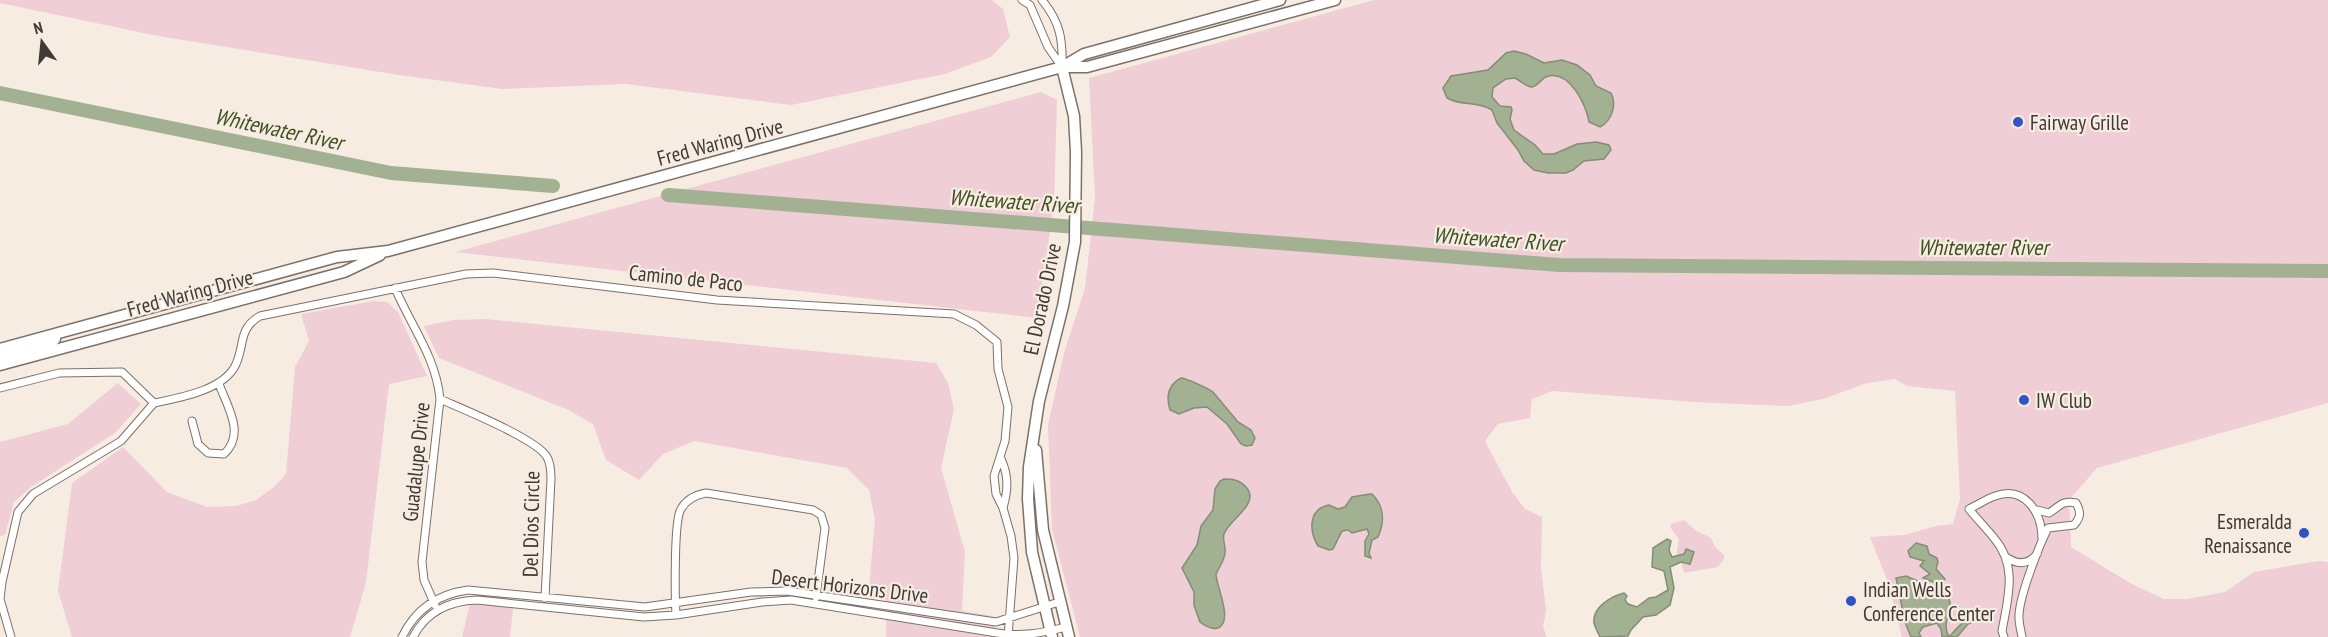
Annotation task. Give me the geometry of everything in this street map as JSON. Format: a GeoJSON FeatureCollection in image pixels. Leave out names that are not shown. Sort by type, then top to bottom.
{"type":"FeatureCollection","features":[{"type":"Feature","properties":{"kind":"main road","name":"Fred Waring Drive"},"geometry":{"type":"LineString","coordinates":[[1062,67],[1084,54],[1280,0]]}},
{"type":"Feature","properties":{"kind":"main road","name":"Fred Waring Drive"},"geometry":{"type":"LineString","coordinates":[[0,349],[337,257],[387,251],[1062,67],[1087,67],[1335,0]]}},
{"type":"Feature","properties":{"kind":"main road","name":"El Dorado Drive"},"geometry":{"type":"LineString","coordinates":[[1052,634],[1032,552],[1029,467],[1039,401],[1063,306],[1075,242],[1074,116],[1062,67]]}},
{"type":"Feature","properties":{"kind":"main road","name":"Fred Waring Drive"},"geometry":{"type":"LineString","coordinates":[[0,365],[344,272],[387,251]]}},
{"type":"Feature","properties":{"kind":"main road"},"geometry":{"type":"LineString","coordinates":[[0,357],[51,343],[55,339],[55,334]]}},
{"type":"Feature","properties":{"kind":"main road","name":"El Dorado Drive"},"geometry":{"type":"LineString","coordinates":[[1035,432],[1043,530],[1067,632]]}},
{"type":"Feature","properties":{"kind":"street"},"geometry":{"type":"LineString","coordinates":[[1022,0],[1030,5],[1048,47],[1062,67]]}},
{"type":"Feature","properties":{"kind":"street"},"geometry":{"type":"LineString","coordinates":[[1042,0],[1050,10],[1063,40],[1062,67]]}},
{"type":"Feature","properties":{"kind":"street","name":"Camino de Paco"},"geometry":{"type":"LineString","coordinates":[[219,384],[235,368],[244,333],[250,323],[267,313],[466,274],[493,273],[717,300],[954,314],[976,325],[998,342],[998,369],[1008,407],[1008,423],[1001,459],[994,470],[994,487],[1011,536],[1014,558],[1008,637]]}},
{"type":"Feature","properties":{"kind":"street","name":"Guadalupe Drive"},"geometry":{"type":"LineString","coordinates":[[395,288],[403,308],[422,338],[438,379],[440,399],[422,561],[424,580],[438,610]]}},
{"type":"Feature","properties":{"kind":"street"},"geometry":{"type":"LineString","coordinates":[[0,388],[59,373],[122,372],[154,403]]}},
{"type":"Feature","properties":{"kind":"street"},"geometry":{"type":"LineString","coordinates":[[11,637],[0,599],[18,512],[33,494],[121,441],[154,403],[190,395],[219,384],[235,430],[231,447],[224,453],[208,453],[198,444],[192,421]]}},
{"type":"Feature","properties":{"kind":"street","name":"Del Dios Circle"},"geometry":{"type":"LineString","coordinates":[[440,399],[529,441],[547,456],[551,469],[551,480],[545,608]]}},
{"type":"Feature","properties":{"kind":"street","name":"Camino de Paco"},"geometry":{"type":"LineString","coordinates":[[1001,459],[1008,487],[1003,508]]}},
{"type":"Feature","properties":{"kind":"street"},"geometry":{"type":"LineString","coordinates":[[676,615],[678,517],[685,503],[694,496],[706,493],[813,510],[821,515],[825,528],[814,603]]}},
{"type":"Feature","properties":{"kind":"street"},"geometry":{"type":"LineString","coordinates":[[2004,637],[2002,631],[2011,583],[2006,557],[2002,549],[1969,510],[1995,495],[2011,494],[2026,500],[2037,510],[2049,513],[2064,502],[2076,503],[2080,513],[2079,520],[2074,525],[2048,528],[2042,539]]}},
{"type":"Feature","properties":{"kind":"street"},"geometry":{"type":"LineString","coordinates":[[2022,637],[2019,617],[2021,602],[2042,539],[2042,526],[2037,510]]}},
{"type":"Feature","properties":{"kind":"street"},"geometry":{"type":"LineString","coordinates":[[2006,557],[2013,563],[2023,564],[2039,551]]}},
{"type":"Feature","properties":{"kind":"street","name":"Desert Horizons Drive"},"geometry":{"type":"LineString","coordinates":[[402,637],[411,620],[434,601],[452,593],[468,590],[635,606],[675,604],[773,590],[816,594],[996,622],[1059,602]]}},
{"type":"Feature","properties":{"kind":"street","name":"Desert Horizons Drive"},"geometry":{"type":"LineString","coordinates":[[413,637],[422,623],[438,610],[458,602],[477,600],[644,617],[676,615],[777,600],[814,603],[996,633],[1008,637],[1067,632]]}},
{"type":"Feature","properties":{"kind":"shaded area"},"geometry":{"type":"Polygon","coordinates":[[[0,0],[992,0],[1003,9],[1010,37],[991,57],[945,74],[791,105],[626,84],[502,89],[399,75],[158,36],[0,3],[0,0]]]}},
{"type":"Feature","properties":{"kind":"shaded area"},"geometry":{"type":"Polygon","coordinates":[[[1374,0],[2328,0],[2328,403],[2097,468],[2069,500],[2071,547],[2130,583],[2164,599],[2187,599],[2225,592],[2254,572],[2319,561],[2328,562],[2328,637],[1902,637],[1888,582],[1870,537],[1904,535],[1953,524],[1960,499],[1955,391],[1907,386],[1895,379],[1867,383],[1823,399],[1788,406],[1694,402],[1552,391],[1532,399],[1530,418],[1498,424],[1485,441],[1512,492],[1525,509],[1542,517],[1541,567],[1546,610],[1543,627],[1547,637],[1080,637],[1052,529],[1048,425],[1064,353],[1085,288],[1095,198],[1089,78],[1374,0]]]}},
{"type":"Feature","properties":{"kind":"shaded area"},"geometry":{"type":"Polygon","coordinates":[[[1514,51],[1544,63],[1562,60],[1577,65],[1590,75],[1596,86],[1611,93],[1614,102],[1608,121],[1600,127],[1589,122],[1581,98],[1562,78],[1546,77],[1531,87],[1515,78],[1506,79],[1493,88],[1492,97],[1500,106],[1511,107],[1510,119],[1514,130],[1535,145],[1543,154],[1554,154],[1577,144],[1596,142],[1609,145],[1611,150],[1604,159],[1584,161],[1566,173],[1534,170],[1524,161],[1497,123],[1492,110],[1481,105],[1447,98],[1443,88],[1451,76],[1488,70],[1506,53],[1514,51]]]}},
{"type":"Feature","properties":{"kind":"shaded area"},"geometry":{"type":"Polygon","coordinates":[[[1041,92],[1057,100],[1054,205],[1037,318],[455,252],[1041,92]]]}},
{"type":"Feature","properties":{"kind":"shaded area"},"geometry":{"type":"Polygon","coordinates":[[[374,301],[387,302],[398,312],[427,376],[389,384],[366,583],[350,637],[72,637],[58,591],[72,483],[123,447],[167,492],[207,507],[236,506],[256,500],[274,487],[286,474],[295,367],[309,341],[301,314],[374,301]]]}},
{"type":"Feature","properties":{"kind":"shaded area"},"geometry":{"type":"Polygon","coordinates":[[[485,319],[936,363],[948,383],[954,409],[941,468],[965,552],[962,611],[993,616],[997,637],[886,637],[886,600],[869,589],[875,519],[869,490],[847,468],[694,441],[663,454],[639,480],[606,460],[593,424],[566,409],[439,358],[424,326],[453,320],[485,319]]]}},
{"type":"Feature","properties":{"kind":"shaded area"},"geometry":{"type":"Polygon","coordinates":[[[1181,378],[1213,392],[1238,422],[1251,430],[1255,438],[1252,445],[1241,444],[1227,424],[1207,407],[1194,408],[1179,414],[1170,410],[1169,392],[1173,384],[1181,378]]]}},
{"type":"Feature","properties":{"kind":"shaded area"},"geometry":{"type":"Polygon","coordinates":[[[118,383],[141,404],[115,433],[31,487],[14,502],[5,535],[0,536],[0,442],[68,424],[118,383]]]}},
{"type":"Feature","properties":{"kind":"shaded area"},"geometry":{"type":"Polygon","coordinates":[[[1224,479],[1236,480],[1244,485],[1250,493],[1250,499],[1224,534],[1225,555],[1216,574],[1224,618],[1223,624],[1218,628],[1213,628],[1200,622],[1194,605],[1194,592],[1182,568],[1197,545],[1201,526],[1213,510],[1215,489],[1224,479]]]}},
{"type":"Feature","properties":{"kind":"shaded area"},"geometry":{"type":"Polygon","coordinates":[[[1372,494],[1379,504],[1383,520],[1378,537],[1372,540],[1369,553],[1371,558],[1365,556],[1365,541],[1369,534],[1367,529],[1352,533],[1348,530],[1342,531],[1333,549],[1318,546],[1312,527],[1317,511],[1329,505],[1338,509],[1345,507],[1352,497],[1372,494]]]}},
{"type":"Feature","properties":{"kind":"shaded area"},"geometry":{"type":"Polygon","coordinates":[[[1684,520],[1695,530],[1711,538],[1716,548],[1724,555],[1718,567],[1684,573],[1681,562],[1686,563],[1684,554],[1676,556],[1679,539],[1670,527],[1671,524],[1684,520]]]}},
{"type":"Feature","properties":{"kind":"shaded area"},"geometry":{"type":"Polygon","coordinates":[[[1667,539],[1671,541],[1669,550],[1672,557],[1684,554],[1686,549],[1694,552],[1690,564],[1681,562],[1670,567],[1674,588],[1670,605],[1656,615],[1643,617],[1628,636],[1600,637],[1594,625],[1594,617],[1599,607],[1609,600],[1624,593],[1628,604],[1637,607],[1649,598],[1668,590],[1664,571],[1652,567],[1653,548],[1667,539]]]}},
{"type":"Feature","properties":{"kind":"shaded area"},"geometry":{"type":"Polygon","coordinates":[[[1916,543],[1927,546],[1929,554],[1937,558],[1936,569],[1945,579],[1940,585],[1950,600],[1946,624],[1949,637],[1942,637],[1937,623],[1923,627],[1919,633],[1921,637],[1911,637],[1905,622],[1896,578],[1906,576],[1930,586],[1934,586],[1935,583],[1923,578],[1930,574],[1920,566],[1924,561],[1910,557],[1908,551],[1916,543]]]}},
{"type":"Feature","properties":{"kind":"shaded area"},"geometry":{"type":"Polygon","coordinates":[[[470,603],[513,608],[510,637],[462,637],[470,603]]]}},
{"type":"Feature","properties":{"kind":"shaded area"},"geometry":{"type":"Polygon","coordinates":[[[1989,610],[1991,614],[1968,624],[1957,637],[1949,637],[1972,616],[1989,610]]]}},
{"type":"Feature","properties":{"kind":"waterway","name":"Whitewater River"},"geometry":{"type":"LineString","coordinates":[[0,93],[391,173],[553,186]]}},
{"type":"Feature","properties":{"kind":"waterway","name":"Whitewater River"},"geometry":{"type":"LineString","coordinates":[[668,195],[1559,265],[2328,271]]}},
{"type":"Feature","properties":{"kind":"place","name":"Fairway Grille"},"geometry":{"type":"Point","coordinates":[2018,122]}},
{"type":"Feature","properties":{"kind":"place","name":"IW Club"},"geometry":{"type":"Point","coordinates":[2024,400]}},
{"type":"Feature","properties":{"kind":"place","name":"Esmeralda Renaissance"},"geometry":{"type":"Point","coordinates":[2304,533]}},
{"type":"Feature","properties":{"kind":"place","name":"Indian Wells Conference Center"},"geometry":{"type":"Point","coordinates":[1851,601]}}]}
